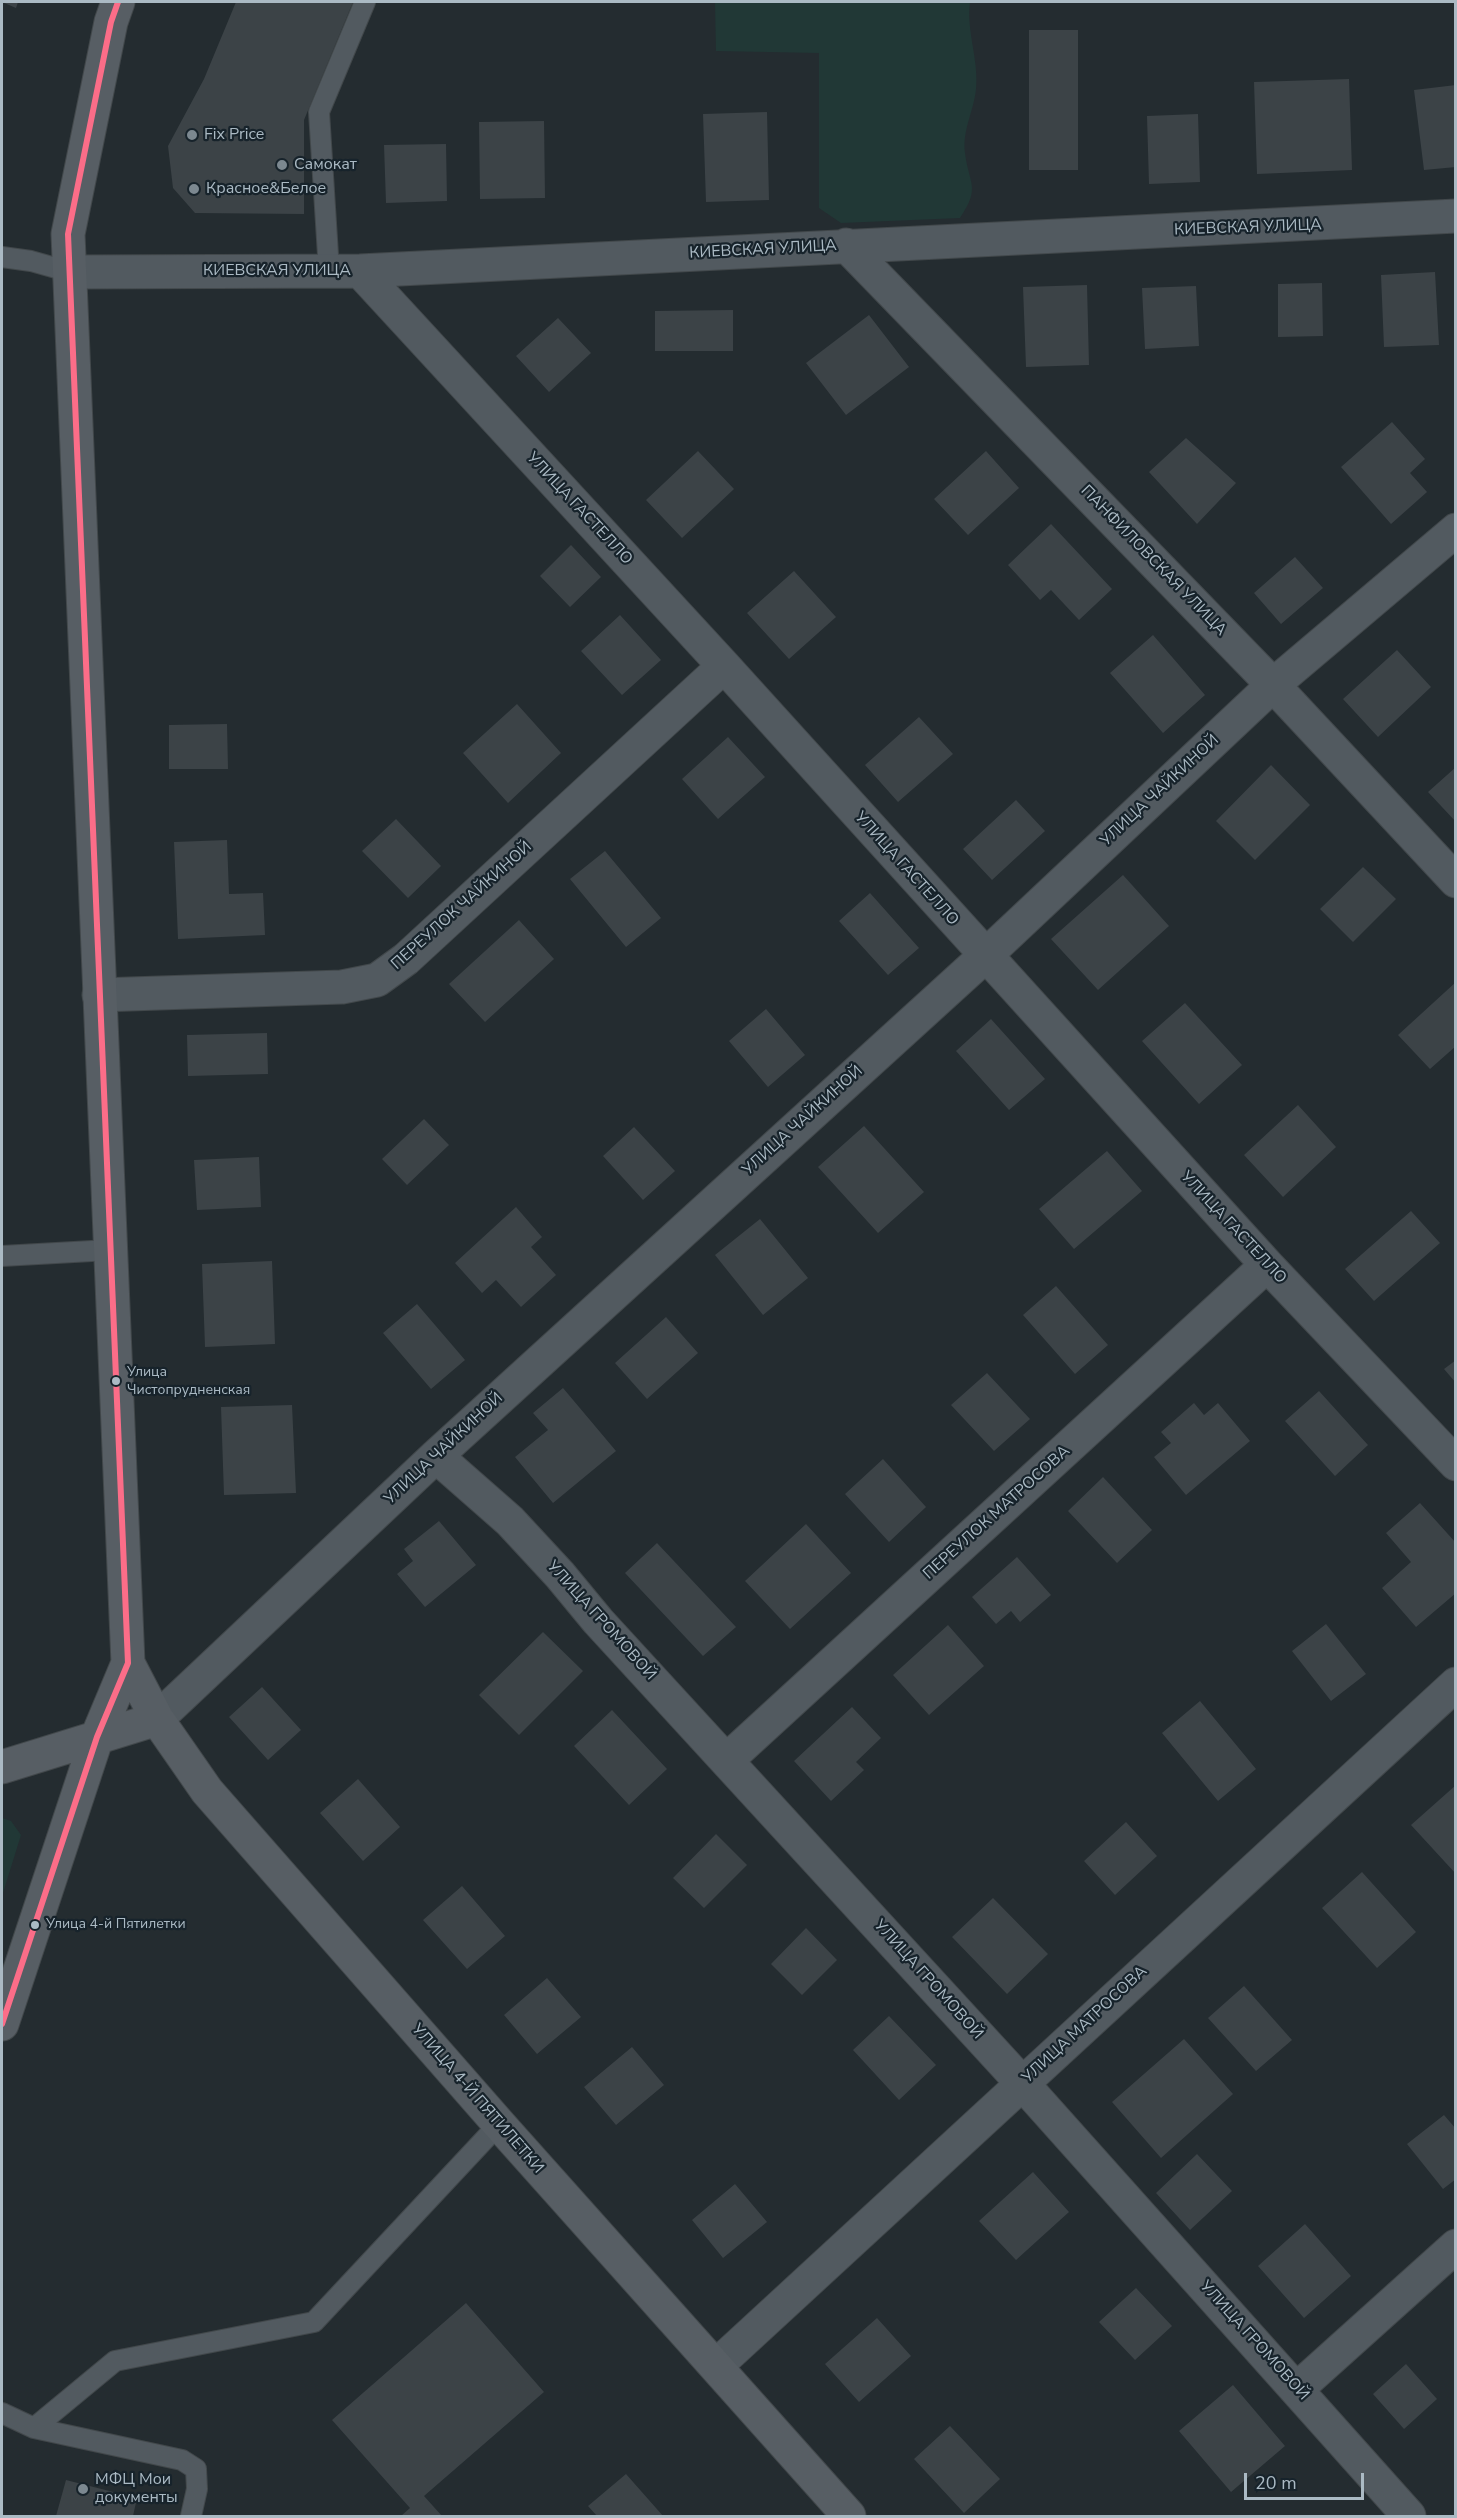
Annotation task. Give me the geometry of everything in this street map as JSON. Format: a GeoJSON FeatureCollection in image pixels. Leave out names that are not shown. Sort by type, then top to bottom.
{"type":"FeatureCollection","features":[{"type":"Feature","properties":{"kind":"main road"},"geometry":{"type":"LineString","coordinates":[[2,2024],[97,1737],[128,1663],[68,234],[111,22],[118,2]]}},
{"type":"Feature","properties":{"kind":"main road","name":"УЛИЦА 4-Й ПЯТИЛЕТКИ"},"geometry":{"type":"LineString","coordinates":[[128,1663],[156,1719],[207,1791],[499,2124],[849,2517]]}},
{"type":"Feature","properties":{"kind":"main road"},"geometry":{"type":"LineString","coordinates":[[2,1767],[156,1719]]}},
{"type":"Feature","properties":{"kind":"street","name":"КИЕВСКАЯ УЛИЦА"},"geometry":{"type":"LineString","coordinates":[[70,272],[345,270],[1455,216]]}},
{"type":"Feature","properties":{"kind":"street","name":"ПАНФИЛОВСКАЯ УЛИЦА"},"geometry":{"type":"LineString","coordinates":[[846,245],[1273,685],[1455,880]]}},
{"type":"Feature","properties":{"kind":"street","name":"УЛИЦА ГАСТЕЛЛО"},"geometry":{"type":"LineString","coordinates":[[345,270],[724,666],[1267,1265],[1455,1464]]}},
{"type":"Feature","properties":{"kind":"street","name":"УЛИЦА ЧАЙКИНОЙ"},"geometry":{"type":"LineString","coordinates":[[156,1719],[436,1456],[985,956],[1273,685],[1455,530]]}},
{"type":"Feature","properties":{"kind":"street","name":"ПЕРЕУЛОК ЧАЙКИНОЙ"},"geometry":{"type":"LineString","coordinates":[[99,995],[342,987],[377,980],[406,959],[724,666]]}},
{"type":"Feature","properties":{"kind":"street","name":"ПЕРЕУЛОК МАТРОСОВА"},"geometry":{"type":"LineString","coordinates":[[727,1760],[1267,1265]]}},
{"type":"Feature","properties":{"kind":"street","name":"УЛИЦА ГРОМОВОЙ"},"geometry":{"type":"LineString","coordinates":[[436,1456],[510,1521],[560,1575],[598,1622],[1022,2083],[1409,2517]]}},
{"type":"Feature","properties":{"kind":"street","name":"УЛИЦА МАТРОСОВА"},"geometry":{"type":"LineString","coordinates":[[716,2366],[1455,1684]]}},
{"type":"Feature","properties":{"kind":"street"},"geometry":{"type":"LineString","coordinates":[[1297,2389],[1455,2246]]}},
{"type":"Feature","properties":{"kind":"lane"},"geometry":{"type":"LineString","coordinates":[[345,270],[319,112],[365,2]]}},
{"type":"Feature","properties":{"kind":"lane"},"geometry":{"type":"LineString","coordinates":[[2,258],[32,261],[70,272]]}},
{"type":"Feature","properties":{"kind":"lane"},"geometry":{"type":"LineString","coordinates":[[2,1256],[110,1250]]}},
{"type":"Feature","properties":{"kind":"lane"},"geometry":{"type":"LineString","coordinates":[[34,2428],[115,2361],[314,2322],[499,2124]]}},
{"type":"Feature","properties":{"kind":"lane"},"geometry":{"type":"LineString","coordinates":[[2,2413],[34,2428],[182,2460],[196,2469],[198,2478],[191,2517]]}},
{"type":"Feature","properties":{"kind":"green space"},"geometry":{"type":"Polygon","coordinates":[[[715,2],[970,2],[976,89],[967,128],[965,153],[972,192],[960,218],[841,223],[819,208],[819,53],[716,51],[715,2]]]}},
{"type":"Feature","properties":{"kind":"green space"},"geometry":{"type":"Polygon","coordinates":[[[2,1818],[11,1821],[21,1835],[2,1896],[2,1818]]]}},
{"type":"Feature","properties":{"kind":"building"},"geometry":{"type":"Polygon","coordinates":[[[2,2],[18,2],[16,8],[2,2]]]}},
{"type":"Feature","properties":{"kind":"building"},"geometry":{"type":"Polygon","coordinates":[[[236,2],[353,2],[304,120],[304,214],[195,213],[173,188],[168,146],[204,79],[236,2]]]}},
{"type":"Feature","properties":{"kind":"building"},"geometry":{"type":"Polygon","coordinates":[[[1029,30],[1078,30],[1078,170],[1029,170],[1029,30]]]}},
{"type":"Feature","properties":{"kind":"building"},"geometry":{"type":"Polygon","coordinates":[[[1349,79],[1352,170],[1257,174],[1254,82],[1349,79]]]}},
{"type":"Feature","properties":{"kind":"building"},"geometry":{"type":"Polygon","coordinates":[[[1456,85],[1456,167],[1424,170],[1414,90],[1456,85]]]}},
{"type":"Feature","properties":{"kind":"building"},"geometry":{"type":"Polygon","coordinates":[[[767,112],[769,200],[706,202],[703,114],[767,112]]]}},
{"type":"Feature","properties":{"kind":"building"},"geometry":{"type":"Polygon","coordinates":[[[1198,114],[1200,182],[1149,184],[1147,116],[1198,114]]]}},
{"type":"Feature","properties":{"kind":"building"},"geometry":{"type":"Polygon","coordinates":[[[544,121],[545,198],[480,199],[479,122],[544,121]]]}},
{"type":"Feature","properties":{"kind":"building"},"geometry":{"type":"Polygon","coordinates":[[[446,144],[447,201],[386,203],[384,145],[446,144]]]}},
{"type":"Feature","properties":{"kind":"building"},"geometry":{"type":"Polygon","coordinates":[[[1435,272],[1439,345],[1384,347],[1381,275],[1435,272]]]}},
{"type":"Feature","properties":{"kind":"building"},"geometry":{"type":"Polygon","coordinates":[[[1322,283],[1323,336],[1278,337],[1278,284],[1322,283]]]}},
{"type":"Feature","properties":{"kind":"building"},"geometry":{"type":"Polygon","coordinates":[[[1087,285],[1089,365],[1026,367],[1023,287],[1087,285]]]}},
{"type":"Feature","properties":{"kind":"building"},"geometry":{"type":"Polygon","coordinates":[[[1196,286],[1199,346],[1145,349],[1142,288],[1196,286]]]}},
{"type":"Feature","properties":{"kind":"building"},"geometry":{"type":"Polygon","coordinates":[[[733,310],[733,351],[655,351],[655,311],[733,310]]]}},
{"type":"Feature","properties":{"kind":"building"},"geometry":{"type":"Polygon","coordinates":[[[869,315],[909,367],[846,415],[806,363],[869,315]]]}},
{"type":"Feature","properties":{"kind":"building"},"geometry":{"type":"Polygon","coordinates":[[[558,318],[591,353],[549,392],[516,356],[558,318]]]}},
{"type":"Feature","properties":{"kind":"building"},"geometry":{"type":"Polygon","coordinates":[[[1392,422],[1425,459],[1410,473],[1427,492],[1391,524],[1341,467],[1392,422]]]}},
{"type":"Feature","properties":{"kind":"building"},"geometry":{"type":"Polygon","coordinates":[[[1186,438],[1236,483],[1197,524],[1149,472],[1186,438]]]}},
{"type":"Feature","properties":{"kind":"building"},"geometry":{"type":"Polygon","coordinates":[[[698,451],[734,489],[682,538],[646,500],[698,451]]]}},
{"type":"Feature","properties":{"kind":"building"},"geometry":{"type":"Polygon","coordinates":[[[986,451],[1019,488],[968,535],[934,499],[986,451]]]}},
{"type":"Feature","properties":{"kind":"building"},"geometry":{"type":"Polygon","coordinates":[[[1051,524],[1112,589],[1079,620],[1051,590],[1040,600],[1008,565],[1051,524]]]}},
{"type":"Feature","properties":{"kind":"building"},"geometry":{"type":"Polygon","coordinates":[[[571,545],[601,577],[570,607],[540,576],[571,545]]]}},
{"type":"Feature","properties":{"kind":"building"},"geometry":{"type":"Polygon","coordinates":[[[1295,557],[1323,588],[1281,624],[1254,593],[1295,557]]]}},
{"type":"Feature","properties":{"kind":"building"},"geometry":{"type":"Polygon","coordinates":[[[794,571],[836,617],[789,659],[747,613],[794,571]]]}},
{"type":"Feature","properties":{"kind":"building"},"geometry":{"type":"Polygon","coordinates":[[[620,615],[661,660],[622,695],[581,651],[620,615]]]}},
{"type":"Feature","properties":{"kind":"building"},"geometry":{"type":"Polygon","coordinates":[[[1153,635],[1205,695],[1163,733],[1110,673],[1153,635]]]}},
{"type":"Feature","properties":{"kind":"building"},"geometry":{"type":"Polygon","coordinates":[[[1397,650],[1431,687],[1378,737],[1343,699],[1397,650]]]}},
{"type":"Feature","properties":{"kind":"building"},"geometry":{"type":"Polygon","coordinates":[[[517,704],[561,753],[508,803],[463,753],[517,704]]]}},
{"type":"Feature","properties":{"kind":"building"},"geometry":{"type":"Polygon","coordinates":[[[919,717],[953,754],[898,802],[865,765],[919,717]]]}},
{"type":"Feature","properties":{"kind":"building"},"geometry":{"type":"Polygon","coordinates":[[[227,724],[228,769],[169,769],[169,725],[227,724]]]}},
{"type":"Feature","properties":{"kind":"building"},"geometry":{"type":"Polygon","coordinates":[[[728,737],[765,777],[718,819],[682,779],[728,737]]]}},
{"type":"Feature","properties":{"kind":"building"},"geometry":{"type":"Polygon","coordinates":[[[1271,765],[1310,805],[1255,860],[1216,821],[1271,765]]]}},
{"type":"Feature","properties":{"kind":"building"},"geometry":{"type":"Polygon","coordinates":[[[1456,767],[1456,822],[1428,792],[1456,767]]]}},
{"type":"Feature","properties":{"kind":"building"},"geometry":{"type":"Polygon","coordinates":[[[1016,800],[1045,831],[992,880],[963,849],[1016,800]]]}},
{"type":"Feature","properties":{"kind":"building"},"geometry":{"type":"Polygon","coordinates":[[[396,819],[441,866],[408,898],[362,851],[396,819]]]}},
{"type":"Feature","properties":{"kind":"building"},"geometry":{"type":"Polygon","coordinates":[[[227,840],[229,894],[263,893],[265,935],[178,939],[174,842],[227,840]]]}},
{"type":"Feature","properties":{"kind":"building"},"geometry":{"type":"Polygon","coordinates":[[[605,851],[661,918],[626,947],[570,879],[605,851]]]}},
{"type":"Feature","properties":{"kind":"building"},"geometry":{"type":"Polygon","coordinates":[[[1363,867],[1396,899],[1353,942],[1320,909],[1363,867]]]}},
{"type":"Feature","properties":{"kind":"building"},"geometry":{"type":"Polygon","coordinates":[[[1123,875],[1169,926],[1098,990],[1051,939],[1123,875]]]}},
{"type":"Feature","properties":{"kind":"building"},"geometry":{"type":"Polygon","coordinates":[[[870,893],[919,948],[888,975],[839,921],[870,893]]]}},
{"type":"Feature","properties":{"kind":"building"},"geometry":{"type":"Polygon","coordinates":[[[519,920],[554,959],[485,1022],[449,984],[519,920]]]}},
{"type":"Feature","properties":{"kind":"building"},"geometry":{"type":"Polygon","coordinates":[[[1456,982],[1456,1046],[1430,1069],[1398,1035],[1456,982]]]}},
{"type":"Feature","properties":{"kind":"building"},"geometry":{"type":"Polygon","coordinates":[[[1185,1003],[1242,1065],[1199,1104],[1142,1041],[1185,1003]]]}},
{"type":"Feature","properties":{"kind":"building"},"geometry":{"type":"Polygon","coordinates":[[[766,1009],[805,1055],[768,1087],[729,1041],[766,1009]]]}},
{"type":"Feature","properties":{"kind":"building"},"geometry":{"type":"Polygon","coordinates":[[[991,1019],[1045,1079],[1009,1110],[956,1051],[991,1019]]]}},
{"type":"Feature","properties":{"kind":"building"},"geometry":{"type":"Polygon","coordinates":[[[267,1033],[268,1074],[188,1076],[187,1035],[267,1033]]]}},
{"type":"Feature","properties":{"kind":"building"},"geometry":{"type":"Polygon","coordinates":[[[1298,1105],[1336,1147],[1283,1197],[1244,1155],[1298,1105]]]}},
{"type":"Feature","properties":{"kind":"building"},"geometry":{"type":"Polygon","coordinates":[[[424,1119],[449,1145],[407,1185],[382,1159],[424,1119]]]}},
{"type":"Feature","properties":{"kind":"building"},"geometry":{"type":"Polygon","coordinates":[[[864,1126],[924,1192],[878,1233],[818,1167],[864,1126]]]}},
{"type":"Feature","properties":{"kind":"building"},"geometry":{"type":"Polygon","coordinates":[[[634,1127],[675,1171],[643,1200],[603,1156],[634,1127]]]}},
{"type":"Feature","properties":{"kind":"building"},"geometry":{"type":"Polygon","coordinates":[[[1107,1151],[1142,1191],[1074,1249],[1039,1209],[1107,1151]]]}},
{"type":"Feature","properties":{"kind":"building"},"geometry":{"type":"Polygon","coordinates":[[[259,1157],[261,1207],[197,1210],[194,1160],[259,1157]]]}},
{"type":"Feature","properties":{"kind":"building"},"geometry":{"type":"Polygon","coordinates":[[[516,1207],[542,1237],[531,1247],[556,1275],[521,1307],[496,1280],[482,1293],[455,1263],[516,1207]]]}},
{"type":"Feature","properties":{"kind":"building"},"geometry":{"type":"Polygon","coordinates":[[[1411,1211],[1440,1243],[1374,1301],[1345,1269],[1411,1211]]]}},
{"type":"Feature","properties":{"kind":"building"},"geometry":{"type":"Polygon","coordinates":[[[760,1219],[808,1278],[763,1315],[715,1255],[760,1219]]]}},
{"type":"Feature","properties":{"kind":"building"},"geometry":{"type":"Polygon","coordinates":[[[272,1261],[275,1344],[205,1347],[202,1264],[272,1261]]]}},
{"type":"Feature","properties":{"kind":"building"},"geometry":{"type":"Polygon","coordinates":[[[1056,1286],[1108,1345],[1075,1374],[1023,1315],[1056,1286]]]}},
{"type":"Feature","properties":{"kind":"building"},"geometry":{"type":"Polygon","coordinates":[[[417,1304],[465,1360],[431,1389],[383,1333],[417,1304]]]}},
{"type":"Feature","properties":{"kind":"building"},"geometry":{"type":"Polygon","coordinates":[[[666,1317],[698,1353],[647,1399],[615,1363],[666,1317]]]}},
{"type":"Feature","properties":{"kind":"building"},"geometry":{"type":"Polygon","coordinates":[[[1456,1360],[1456,1383],[1444,1369],[1456,1360]]]}},
{"type":"Feature","properties":{"kind":"building"},"geometry":{"type":"Polygon","coordinates":[[[987,1373],[1030,1419],[994,1451],[951,1405],[987,1373]]]}},
{"type":"Feature","properties":{"kind":"building"},"geometry":{"type":"Polygon","coordinates":[[[563,1388],[616,1451],[553,1503],[515,1457],[548,1430],[533,1413],[563,1388]]]}},
{"type":"Feature","properties":{"kind":"building"},"geometry":{"type":"Polygon","coordinates":[[[1319,1391],[1368,1445],[1335,1476],[1285,1421],[1319,1391]]]}},
{"type":"Feature","properties":{"kind":"building"},"geometry":{"type":"Polygon","coordinates":[[[1194,1403],[1204,1415],[1218,1403],[1250,1441],[1186,1495],[1154,1457],[1171,1443],[1161,1432],[1194,1403]]]}},
{"type":"Feature","properties":{"kind":"building"},"geometry":{"type":"Polygon","coordinates":[[[292,1405],[296,1493],[224,1495],[221,1407],[292,1405]]]}},
{"type":"Feature","properties":{"kind":"building"},"geometry":{"type":"Polygon","coordinates":[[[883,1459],[926,1507],[889,1542],[845,1494],[883,1459]]]}},
{"type":"Feature","properties":{"kind":"building"},"geometry":{"type":"Polygon","coordinates":[[[1103,1477],[1152,1530],[1117,1563],[1068,1511],[1103,1477]]]}},
{"type":"Feature","properties":{"kind":"building"},"geometry":{"type":"Polygon","coordinates":[[[1420,1503],[1456,1543],[1456,1593],[1416,1627],[1382,1588],[1411,1562],[1386,1533],[1420,1503]]]}},
{"type":"Feature","properties":{"kind":"building"},"geometry":{"type":"Polygon","coordinates":[[[439,1521],[476,1565],[425,1607],[397,1574],[413,1561],[404,1549],[439,1521]]]}},
{"type":"Feature","properties":{"kind":"building"},"geometry":{"type":"Polygon","coordinates":[[[806,1524],[851,1573],[790,1629],[745,1581],[806,1524]]]}},
{"type":"Feature","properties":{"kind":"building"},"geometry":{"type":"Polygon","coordinates":[[[657,1543],[736,1627],[703,1656],[625,1573],[657,1543]]]}},
{"type":"Feature","properties":{"kind":"building"},"geometry":{"type":"Polygon","coordinates":[[[1017,1557],[1051,1595],[1020,1622],[1011,1611],[996,1624],[972,1597],[1017,1557]]]}},
{"type":"Feature","properties":{"kind":"building"},"geometry":{"type":"Polygon","coordinates":[[[1326,1624],[1366,1674],[1331,1701],[1292,1651],[1326,1624]]]}},
{"type":"Feature","properties":{"kind":"building"},"geometry":{"type":"Polygon","coordinates":[[[948,1625],[984,1666],[929,1715],[893,1675],[948,1625]]]}},
{"type":"Feature","properties":{"kind":"building"},"geometry":{"type":"Polygon","coordinates":[[[543,1632],[583,1671],[519,1735],[479,1695],[543,1632]]]}},
{"type":"Feature","properties":{"kind":"building"},"geometry":{"type":"Polygon","coordinates":[[[262,1687],[301,1730],[268,1760],[229,1717],[262,1687]]]}},
{"type":"Feature","properties":{"kind":"building"},"geometry":{"type":"Polygon","coordinates":[[[1200,1701],[1256,1769],[1218,1801],[1162,1733],[1200,1701]]]}},
{"type":"Feature","properties":{"kind":"building"},"geometry":{"type":"Polygon","coordinates":[[[852,1707],[881,1738],[856,1762],[864,1770],[831,1801],[794,1761],[852,1707]]]}},
{"type":"Feature","properties":{"kind":"building"},"geometry":{"type":"Polygon","coordinates":[[[612,1710],[667,1769],[629,1805],[574,1746],[612,1710]]]}},
{"type":"Feature","properties":{"kind":"building"},"geometry":{"type":"Polygon","coordinates":[[[358,1779],[400,1827],[363,1861],[320,1813],[358,1779]]]}},
{"type":"Feature","properties":{"kind":"building"},"geometry":{"type":"Polygon","coordinates":[[[1456,1785],[1456,1874],[1411,1825],[1456,1785]]]}},
{"type":"Feature","properties":{"kind":"building"},"geometry":{"type":"Polygon","coordinates":[[[1126,1822],[1157,1856],[1115,1895],[1084,1861],[1126,1822]]]}},
{"type":"Feature","properties":{"kind":"building"},"geometry":{"type":"Polygon","coordinates":[[[716,1834],[747,1865],[704,1908],[673,1878],[716,1834]]]}},
{"type":"Feature","properties":{"kind":"building"},"geometry":{"type":"Polygon","coordinates":[[[1362,1872],[1416,1932],[1377,1968],[1322,1908],[1362,1872]]]}},
{"type":"Feature","properties":{"kind":"building"},"geometry":{"type":"Polygon","coordinates":[[[462,1886],[505,1936],[467,1969],[423,1920],[462,1886]]]}},
{"type":"Feature","properties":{"kind":"building"},"geometry":{"type":"Polygon","coordinates":[[[993,1898],[1048,1954],[1007,1994],[952,1937],[993,1898]]]}},
{"type":"Feature","properties":{"kind":"building"},"geometry":{"type":"Polygon","coordinates":[[[806,1928],[837,1960],[802,1995],[771,1964],[806,1928]]]}},
{"type":"Feature","properties":{"kind":"building"},"geometry":{"type":"Polygon","coordinates":[[[547,1978],[581,2017],[537,2054],[504,2015],[547,1978]]]}},
{"type":"Feature","properties":{"kind":"building"},"geometry":{"type":"Polygon","coordinates":[[[1244,1986],[1292,2040],[1256,2071],[1208,2018],[1244,1986]]]}},
{"type":"Feature","properties":{"kind":"building"},"geometry":{"type":"Polygon","coordinates":[[[889,2016],[936,2065],[899,2100],[853,2050],[889,2016]]]}},
{"type":"Feature","properties":{"kind":"building"},"geometry":{"type":"Polygon","coordinates":[[[1184,2039],[1233,2094],[1161,2158],[1112,2102],[1184,2039]]]}},
{"type":"Feature","properties":{"kind":"building"},"geometry":{"type":"Polygon","coordinates":[[[632,2047],[664,2085],[616,2125],[584,2087],[632,2047]]]}},
{"type":"Feature","properties":{"kind":"building"},"geometry":{"type":"Polygon","coordinates":[[[1444,2115],[1456,2129],[1456,2179],[1443,2189],[1407,2144],[1444,2115]]]}},
{"type":"Feature","properties":{"kind":"building"},"geometry":{"type":"Polygon","coordinates":[[[1197,2154],[1232,2191],[1190,2230],[1156,2193],[1197,2154]]]}},
{"type":"Feature","properties":{"kind":"building"},"geometry":{"type":"Polygon","coordinates":[[[1033,2172],[1069,2212],[1016,2260],[979,2221],[1033,2172]]]}},
{"type":"Feature","properties":{"kind":"building"},"geometry":{"type":"Polygon","coordinates":[[[735,2184],[767,2222],[723,2258],[692,2220],[735,2184]]]}},
{"type":"Feature","properties":{"kind":"building"},"geometry":{"type":"Polygon","coordinates":[[[1305,2224],[1351,2276],[1304,2318],[1258,2266],[1305,2224]]]}},
{"type":"Feature","properties":{"kind":"building"},"geometry":{"type":"Polygon","coordinates":[[[1136,2288],[1172,2326],[1135,2360],[1099,2322],[1136,2288]]]}},
{"type":"Feature","properties":{"kind":"building"},"geometry":{"type":"Polygon","coordinates":[[[466,2303],[544,2392],[424,2496],[442,2516],[401,2516],[410,2508],[332,2420],[466,2303]]]}},
{"type":"Feature","properties":{"kind":"building"},"geometry":{"type":"Polygon","coordinates":[[[877,2318],[911,2356],[859,2402],[825,2364],[877,2318]]]}},
{"type":"Feature","properties":{"kind":"building"},"geometry":{"type":"Polygon","coordinates":[[[1406,2364],[1437,2399],[1404,2429],[1373,2394],[1406,2364]]]}},
{"type":"Feature","properties":{"kind":"building"},"geometry":{"type":"Polygon","coordinates":[[[1233,2385],[1285,2446],[1231,2492],[1179,2431],[1233,2385]]]}},
{"type":"Feature","properties":{"kind":"building"},"geometry":{"type":"Polygon","coordinates":[[[950,2426],[1000,2479],[964,2513],[914,2459],[950,2426]]]}},
{"type":"Feature","properties":{"kind":"building"},"geometry":{"type":"Polygon","coordinates":[[[626,2474],[663,2516],[597,2516],[588,2506],[626,2474]]]}},
{"type":"Feature","properties":{"kind":"building","name":"МФЦ Мои документы"},"geometry":{"type":"Polygon","coordinates":[[[66,2480],[137,2498],[133,2516],[56,2516],[66,2480]]]}},
{"type":"Feature","properties":{"kind":"transit line"},"geometry":{"type":"LineString","coordinates":[[2,2024],[97,1737],[128,1663],[68,234],[111,22],[118,2]]}},
{"type":"Feature","properties":{"kind":"place","name":"Fix Price"},"geometry":{"type":"Point","coordinates":[192,135]}},
{"type":"Feature","properties":{"kind":"place","name":"Самокат"},"geometry":{"type":"Point","coordinates":[282,165]}},
{"type":"Feature","properties":{"kind":"place","name":"Красное&Белое"},"geometry":{"type":"Point","coordinates":[194,189]}},
{"type":"Feature","properties":{"kind":"place","name":"Улица Чистопрудненская"},"geometry":{"type":"Point","coordinates":[116,1381]}},
{"type":"Feature","properties":{"kind":"place","name":"Улица 4-й Пятилетки"},"geometry":{"type":"Point","coordinates":[35,1925]}},
{"type":"Feature","properties":{"kind":"place","name":"МФЦ Мои документы"},"geometry":{"type":"Point","coordinates":[83,2489]}}]}
